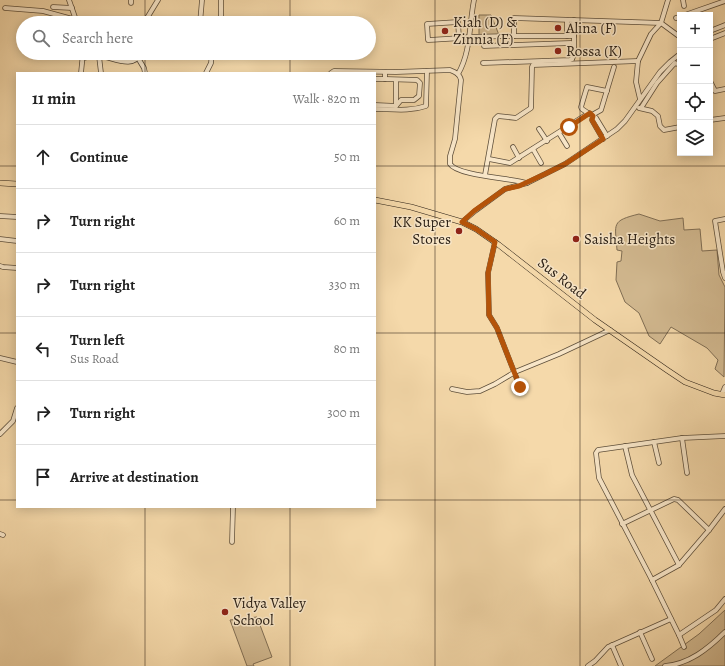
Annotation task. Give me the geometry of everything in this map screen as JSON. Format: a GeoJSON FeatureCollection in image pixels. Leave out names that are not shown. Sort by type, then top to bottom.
{"type":"FeatureCollection","features":[{"type":"Feature","properties":{"kind":"main road"},"geometry":{"type":"LineString","coordinates":[[0,183],[16,184]]}},
{"type":"Feature","properties":{"kind":"main road","name":"Sus Road"},"geometry":{"type":"LineString","coordinates":[[376,200],[411,207],[462,222],[476,229],[610,330],[685,382],[714,393],[724,395]]}},
{"type":"Feature","properties":{"kind":"street"},"geometry":{"type":"LineString","coordinates":[[69,0],[74,16]]}},
{"type":"Feature","properties":{"kind":"street"},"geometry":{"type":"LineString","coordinates":[[148,16],[158,0]]}},
{"type":"Feature","properties":{"kind":"street"},"geometry":{"type":"LineString","coordinates":[[201,16],[202,0]]}},
{"type":"Feature","properties":{"kind":"street"},"geometry":{"type":"LineString","coordinates":[[221,0],[221,16]]}},
{"type":"Feature","properties":{"kind":"street"},"geometry":{"type":"LineString","coordinates":[[458,74],[469,44],[468,37],[474,0]]}},
{"type":"Feature","properties":{"kind":"street"},"geometry":{"type":"LineString","coordinates":[[640,99],[636,82],[638,61],[651,34],[661,23],[668,0]]}},
{"type":"Feature","properties":{"kind":"street"},"geometry":{"type":"LineString","coordinates":[[683,0],[684,6]]}},
{"type":"Feature","properties":{"kind":"street"},"geometry":{"type":"LineString","coordinates":[[693,12],[725,0]]}},
{"type":"Feature","properties":{"kind":"street"},"geometry":{"type":"LineString","coordinates":[[53,7],[72,8]]}},
{"type":"Feature","properties":{"kind":"street"},"geometry":{"type":"LineString","coordinates":[[6,8],[43,11],[58,16]]}},
{"type":"Feature","properties":{"kind":"street"},"geometry":{"type":"LineString","coordinates":[[514,36],[514,18],[661,23],[677,35]]}},
{"type":"Feature","properties":{"kind":"street"},"geometry":{"type":"LineString","coordinates":[[567,20],[574,55],[572,59]]}},
{"type":"Feature","properties":{"kind":"street"},"geometry":{"type":"LineString","coordinates":[[572,59],[570,36],[574,20]]}},
{"type":"Feature","properties":{"kind":"street"},"geometry":{"type":"LineString","coordinates":[[459,38],[458,22],[427,24],[428,40],[459,38],[468,37],[570,36]]}},
{"type":"Feature","properties":{"kind":"street"},"geometry":{"type":"LineString","coordinates":[[713,30],[725,25]]}},
{"type":"Feature","properties":{"kind":"street"},"geometry":{"type":"LineString","coordinates":[[713,38],[725,33]]}},
{"type":"Feature","properties":{"kind":"street"},"geometry":{"type":"LineString","coordinates":[[484,46],[571,43]]}},
{"type":"Feature","properties":{"kind":"street"},"geometry":{"type":"LineString","coordinates":[[462,222],[474,211],[505,189],[527,183],[565,164],[617,129],[625,121],[660,72],[677,56]]}},
{"type":"Feature","properties":{"kind":"street"},"geometry":{"type":"LineString","coordinates":[[483,63],[572,59]]}},
{"type":"Feature","properties":{"kind":"street"},"geometry":{"type":"LineString","coordinates":[[81,72],[83,60]]}},
{"type":"Feature","properties":{"kind":"street"},"geometry":{"type":"LineString","coordinates":[[99,60],[101,72]]}},
{"type":"Feature","properties":{"kind":"street"},"geometry":{"type":"LineString","coordinates":[[117,60],[126,62],[133,61],[141,64]]}},
{"type":"Feature","properties":{"kind":"street"},"geometry":{"type":"LineString","coordinates":[[140,60],[145,72]]}},
{"type":"Feature","properties":{"kind":"street"},"geometry":{"type":"LineString","coordinates":[[206,72],[211,60]]}},
{"type":"Feature","properties":{"kind":"street"},"geometry":{"type":"LineString","coordinates":[[485,175],[496,118],[502,116],[516,118],[531,108],[533,65],[638,61]]}},
{"type":"Feature","properties":{"kind":"street"},"geometry":{"type":"LineString","coordinates":[[641,108],[657,83],[673,65],[677,64]]}},
{"type":"Feature","properties":{"kind":"street"},"geometry":{"type":"LineString","coordinates":[[489,158],[508,164],[559,133],[600,111],[614,67]]}},
{"type":"Feature","properties":{"kind":"street"},"geometry":{"type":"LineString","coordinates":[[332,72],[450,70],[458,74],[461,80],[455,139],[450,156],[450,164],[456,170],[527,183]]}},
{"type":"Feature","properties":{"kind":"street"},"geometry":{"type":"LineString","coordinates":[[376,109],[404,110],[417,109],[426,106],[427,71]]}},
{"type":"Feature","properties":{"kind":"street"},"geometry":{"type":"LineString","coordinates":[[385,72],[385,79]]}},
{"type":"Feature","properties":{"kind":"street"},"geometry":{"type":"LineString","coordinates":[[376,79],[417,80],[420,83],[418,98],[414,100],[401,100],[396,106]]}},
{"type":"Feature","properties":{"kind":"street"},"geometry":{"type":"LineString","coordinates":[[396,80],[396,106]]}},
{"type":"Feature","properties":{"kind":"street"},"geometry":{"type":"LineString","coordinates":[[712,84],[715,91],[725,89]]}},
{"type":"Feature","properties":{"kind":"street"},"geometry":{"type":"LineString","coordinates":[[607,91],[587,87],[581,107],[582,110],[596,118],[607,136]]}},
{"type":"Feature","properties":{"kind":"street"},"geometry":{"type":"LineString","coordinates":[[376,105],[396,106]]}},
{"type":"Feature","properties":{"kind":"street"},"geometry":{"type":"LineString","coordinates":[[635,106],[652,111],[658,116],[660,126],[664,130],[677,128]]}},
{"type":"Feature","properties":{"kind":"street"},"geometry":{"type":"LineString","coordinates":[[591,115],[592,120],[603,139]]}},
{"type":"Feature","properties":{"kind":"street"},"geometry":{"type":"LineString","coordinates":[[713,120],[725,118]]}},
{"type":"Feature","properties":{"kind":"street"},"geometry":{"type":"LineString","coordinates":[[539,129],[547,141]]}},
{"type":"Feature","properties":{"kind":"street"},"geometry":{"type":"LineString","coordinates":[[559,133],[568,146]]}},
{"type":"Feature","properties":{"kind":"street"},"geometry":{"type":"LineString","coordinates":[[513,147],[519,158]]}},
{"type":"Feature","properties":{"kind":"street"},"geometry":{"type":"LineString","coordinates":[[533,149],[541,163]]}},
{"type":"Feature","properties":{"kind":"street"},"geometry":{"type":"LineString","coordinates":[[0,216],[16,217]]}},
{"type":"Feature","properties":{"kind":"street"},"geometry":{"type":"LineString","coordinates":[[725,219],[715,220],[725,278]]}},
{"type":"Feature","properties":{"kind":"street"},"geometry":{"type":"LineString","coordinates":[[0,239],[16,241]]}},
{"type":"Feature","properties":{"kind":"street"},"geometry":{"type":"LineString","coordinates":[[495,242],[488,273],[489,315],[497,328],[520,387]]}},
{"type":"Feature","properties":{"kind":"street"},"geometry":{"type":"LineString","coordinates":[[0,266],[16,268]]}},
{"type":"Feature","properties":{"kind":"street"},"geometry":{"type":"LineString","coordinates":[[452,389],[467,392],[480,392],[515,372],[559,354],[610,330]]}},
{"type":"Feature","properties":{"kind":"street"},"geometry":{"type":"LineString","coordinates":[[0,358],[16,362]]}},
{"type":"Feature","properties":{"kind":"street"},"geometry":{"type":"LineString","coordinates":[[724,395],[725,387]]}},
{"type":"Feature","properties":{"kind":"street"},"geometry":{"type":"LineString","coordinates":[[0,434],[15,421]]}},
{"type":"Feature","properties":{"kind":"street"},"geometry":{"type":"LineString","coordinates":[[684,647],[600,478],[596,453],[598,450],[682,438],[725,436]]}},
{"type":"Feature","properties":{"kind":"street"},"geometry":{"type":"LineString","coordinates":[[682,438],[687,473]]}},
{"type":"Feature","properties":{"kind":"street"},"geometry":{"type":"LineString","coordinates":[[654,442],[659,463]]}},
{"type":"Feature","properties":{"kind":"street"},"geometry":{"type":"LineString","coordinates":[[625,446],[632,475],[679,565]]}},
{"type":"Feature","properties":{"kind":"street"},"geometry":{"type":"LineString","coordinates":[[622,524],[671,499],[676,499],[708,530]]}},
{"type":"Feature","properties":{"kind":"street"},"geometry":{"type":"LineString","coordinates":[[232,542],[233,508]]}},
{"type":"Feature","properties":{"kind":"street"},"geometry":{"type":"LineString","coordinates":[[652,580],[679,565],[725,508]]}},
{"type":"Feature","properties":{"kind":"street"},"geometry":{"type":"LineString","coordinates":[[679,635],[716,610],[725,599]]}},
{"type":"Feature","properties":{"kind":"street"},"geometry":{"type":"LineString","coordinates":[[588,666],[608,647],[671,619]]}},
{"type":"Feature","properties":{"kind":"street"},"geometry":{"type":"LineString","coordinates":[[640,632],[652,659]]}},
{"type":"Feature","properties":{"kind":"street"},"geometry":{"type":"LineString","coordinates":[[665,666],[678,664],[691,659],[706,649],[725,632]]}},
{"type":"Feature","properties":{"kind":"street"},"geometry":{"type":"LineString","coordinates":[[612,645],[621,666]]}},
{"type":"Feature","properties":{"kind":"shaded area"},"geometry":{"type":"Polygon","coordinates":[[[479,15],[491,15],[499,35],[479,35],[479,15]]]}},
{"type":"Feature","properties":{"kind":"shaded area"},"geometry":{"type":"Polygon","coordinates":[[[639,214],[660,221],[683,218],[684,230],[700,229],[702,251],[717,250],[719,275],[725,287],[724,377],[715,369],[718,360],[707,348],[671,327],[660,344],[649,336],[639,313],[625,302],[616,280],[617,262],[621,261],[622,251],[617,250],[616,229],[619,221],[639,214]]]}},
{"type":"Feature","properties":{"kind":"shaded area"},"geometry":{"type":"Polygon","coordinates":[[[725,610],[725,666],[655,666],[699,634],[725,610]]]}},
{"type":"Feature","properties":{"kind":"shaded area"},"geometry":{"type":"Polygon","coordinates":[[[257,617],[272,657],[253,664],[254,666],[247,666],[230,620],[257,617]]]}},
{"type":"Feature","properties":{"kind":"place","name":"Alina (F)"},"geometry":{"type":"Point","coordinates":[558,28]}},
{"type":"Feature","properties":{"kind":"place","name":"Kiah (D) & Zinnia (E)"},"geometry":{"type":"Point","coordinates":[445,31]}},
{"type":"Feature","properties":{"kind":"place","name":"Rossa (K)"},"geometry":{"type":"Point","coordinates":[558,51]}},
{"type":"Feature","properties":{"kind":"place","name":"KK Super Stores"},"geometry":{"type":"Point","coordinates":[459,231]}},
{"type":"Feature","properties":{"kind":"place","name":"Saisha Heights"},"geometry":{"type":"Point","coordinates":[576,239]}},
{"type":"Feature","properties":{"kind":"place","name":"Vidya Valley School"},"geometry":{"type":"Point","coordinates":[225,612]}},
{"type":"Feature","properties":{"kind":"route"},"geometry":{"type":"LineString","coordinates":[[520,387],[497,328],[489,315],[488,273],[495,242],[476,229],[462,222],[474,211],[505,189],[532,181],[565,164],[603,139],[592,120],[593,116],[590,113],[569,127]]}}]}
